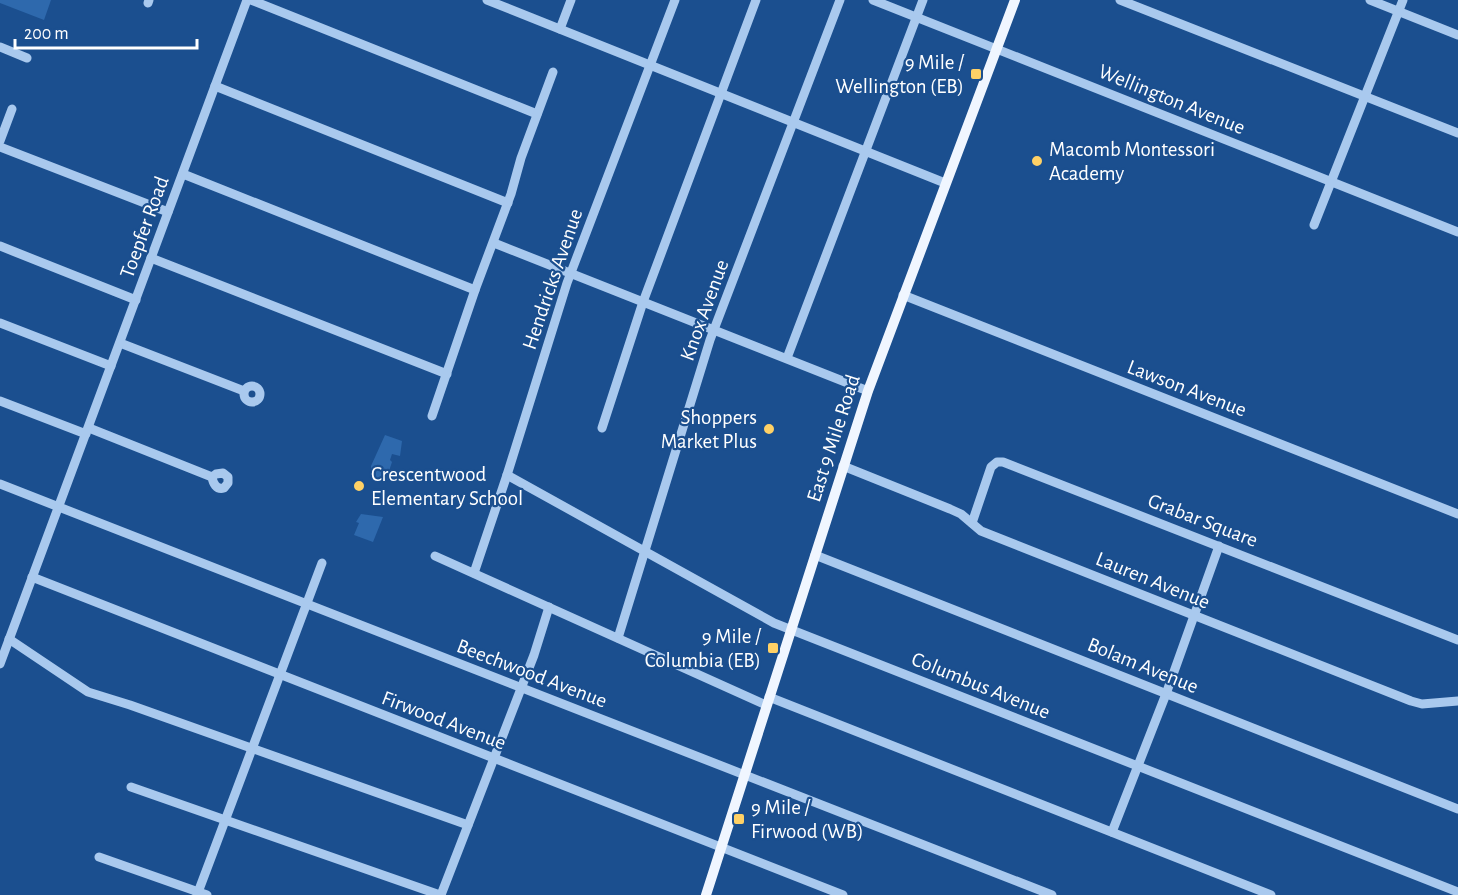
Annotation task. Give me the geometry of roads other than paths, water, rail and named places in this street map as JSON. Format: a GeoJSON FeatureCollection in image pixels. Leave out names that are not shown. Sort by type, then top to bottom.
{"type":"FeatureCollection","features":[{"type":"Feature","properties":{"kind":"main road","name":"East 9 Mile Road"},"geometry":{"type":"LineString","coordinates":[[706,895],[743,774],[868,391],[1015,0]]}},
{"type":"Feature","properties":{"kind":"street","name":"Toepfer Road"},"geometry":{"type":"LineString","coordinates":[[0,664],[249,0]]}},
{"type":"Feature","properties":{"kind":"street"},"geometry":{"type":"LineString","coordinates":[[249,0],[537,114]]}},
{"type":"Feature","properties":{"kind":"street"},"geometry":{"type":"LineString","coordinates":[[487,0],[945,183]]}},
{"type":"Feature","properties":{"kind":"street"},"geometry":{"type":"LineString","coordinates":[[560,29],[571,0]]}},
{"type":"Feature","properties":{"kind":"street","name":"Hendricks Avenue"},"geometry":{"type":"LineString","coordinates":[[474,573],[571,273],[675,0]]}},
{"type":"Feature","properties":{"kind":"street"},"geometry":{"type":"LineString","coordinates":[[602,428],[643,302],[756,0]]}},
{"type":"Feature","properties":{"kind":"street","name":"Knox Avenue"},"geometry":{"type":"LineString","coordinates":[[618,638],[715,330],[840,0]]}},
{"type":"Feature","properties":{"kind":"street","name":"Wellington Avenue"},"geometry":{"type":"LineString","coordinates":[[873,0],[1458,232]]}},
{"type":"Feature","properties":{"kind":"street"},"geometry":{"type":"LineString","coordinates":[[788,358],[922,0]]}},
{"type":"Feature","properties":{"kind":"street"},"geometry":{"type":"LineString","coordinates":[[1119,0],[1458,133]]}},
{"type":"Feature","properties":{"kind":"street"},"geometry":{"type":"LineString","coordinates":[[1370,0],[1458,35]]}},
{"type":"Feature","properties":{"kind":"street"},"geometry":{"type":"LineString","coordinates":[[1314,225],[1403,0]]}},
{"type":"Feature","properties":{"kind":"street"},"geometry":{"type":"LineString","coordinates":[[0,47],[27,58]]}},
{"type":"Feature","properties":{"kind":"street"},"geometry":{"type":"LineString","coordinates":[[432,416],[553,72]]}},
{"type":"Feature","properties":{"kind":"street"},"geometry":{"type":"LineString","coordinates":[[215,86],[508,203]]}},
{"type":"Feature","properties":{"kind":"street"},"geometry":{"type":"LineString","coordinates":[[0,141],[12,110]]}},
{"type":"Feature","properties":{"kind":"street"},"geometry":{"type":"LineString","coordinates":[[0,147],[168,212]]}},
{"type":"Feature","properties":{"kind":"street"},"geometry":{"type":"LineString","coordinates":[[183,174],[475,290]]}},
{"type":"Feature","properties":{"kind":"street"},"geometry":{"type":"LineString","coordinates":[[494,243],[868,391]]}},
{"type":"Feature","properties":{"kind":"street"},"geometry":{"type":"LineString","coordinates":[[0,246],[136,300]]}},
{"type":"Feature","properties":{"kind":"street"},"geometry":{"type":"LineString","coordinates":[[151,258],[447,374]]}},
{"type":"Feature","properties":{"kind":"street","name":"Lawson Avenue"},"geometry":{"type":"LineString","coordinates":[[903,295],[1458,514]]}},
{"type":"Feature","properties":{"kind":"street"},"geometry":{"type":"LineString","coordinates":[[0,323],[111,366]]}},
{"type":"Feature","properties":{"kind":"street"},"geometry":{"type":"LineString","coordinates":[[120,343],[244,391]]}},
{"type":"Feature","properties":{"kind":"street"},"geometry":{"type":"LineString","coordinates":[[0,400],[212,477]]}},
{"type":"Feature","properties":{"kind":"street","name":"Grabar Square"},"geometry":{"type":"LineString","coordinates":[[972,524],[990,470],[993,464],[999,461],[1458,640]]}},
{"type":"Feature","properties":{"kind":"street","name":"Lauren Avenue"},"geometry":{"type":"LineString","coordinates":[[843,466],[961,514],[986,533],[1415,702],[1422,704],[1458,701]]}},
{"type":"Feature","properties":{"kind":"street","name":"Columbus Avenue"},"geometry":{"type":"LineString","coordinates":[[507,475],[774,623],[1458,892]]}},
{"type":"Feature","properties":{"kind":"street","name":"Beechwood Avenue"},"geometry":{"type":"LineString","coordinates":[[0,484],[1052,895]]}},
{"type":"Feature","properties":{"kind":"street"},"geometry":{"type":"LineString","coordinates":[[1112,832],[1166,694],[1219,546]]}},
{"type":"Feature","properties":{"kind":"street","name":"Bolam Avenue"},"geometry":{"type":"LineString","coordinates":[[815,555],[1458,809]]}},
{"type":"Feature","properties":{"kind":"street"},"geometry":{"type":"LineString","coordinates":[[435,556],[618,638],[768,701],[1271,895]]}},
{"type":"Feature","properties":{"kind":"street"},"geometry":{"type":"LineString","coordinates":[[99,857],[201,894],[225,820],[322,563]]}},
{"type":"Feature","properties":{"kind":"street","name":"Firwood Avenue"},"geometry":{"type":"LineString","coordinates":[[33,578],[843,895]]}},
{"type":"Feature","properties":{"kind":"street"},"geometry":{"type":"LineString","coordinates":[[131,787],[440,895],[534,655],[549,607]]}},
{"type":"Feature","properties":{"kind":"street"},"geometry":{"type":"LineString","coordinates":[[9,639],[88,692],[468,825]]}},
{"type":"Feature","properties":{"kind":"place","name":"9 Mile / Wellington (EB)"},"geometry":{"type":"Point","coordinates":[976,74]}},
{"type":"Feature","properties":{"kind":"place","name":"Macomb Montessori Academy"},"geometry":{"type":"Point","coordinates":[1037,161]}},
{"type":"Feature","properties":{"kind":"place","name":"Shoppers Market Plus"},"geometry":{"type":"Point","coordinates":[769,429]}},
{"type":"Feature","properties":{"kind":"place","name":"Crescentwood Elementary School"},"geometry":{"type":"Point","coordinates":[359,486]}},
{"type":"Feature","properties":{"kind":"place","name":"9 Mile / Columbia (EB)"},"geometry":{"type":"Point","coordinates":[773,648]}},
{"type":"Feature","properties":{"kind":"place","name":"9 Mile / Firwood (WB)"},"geometry":{"type":"Point","coordinates":[739,819]}}]}
